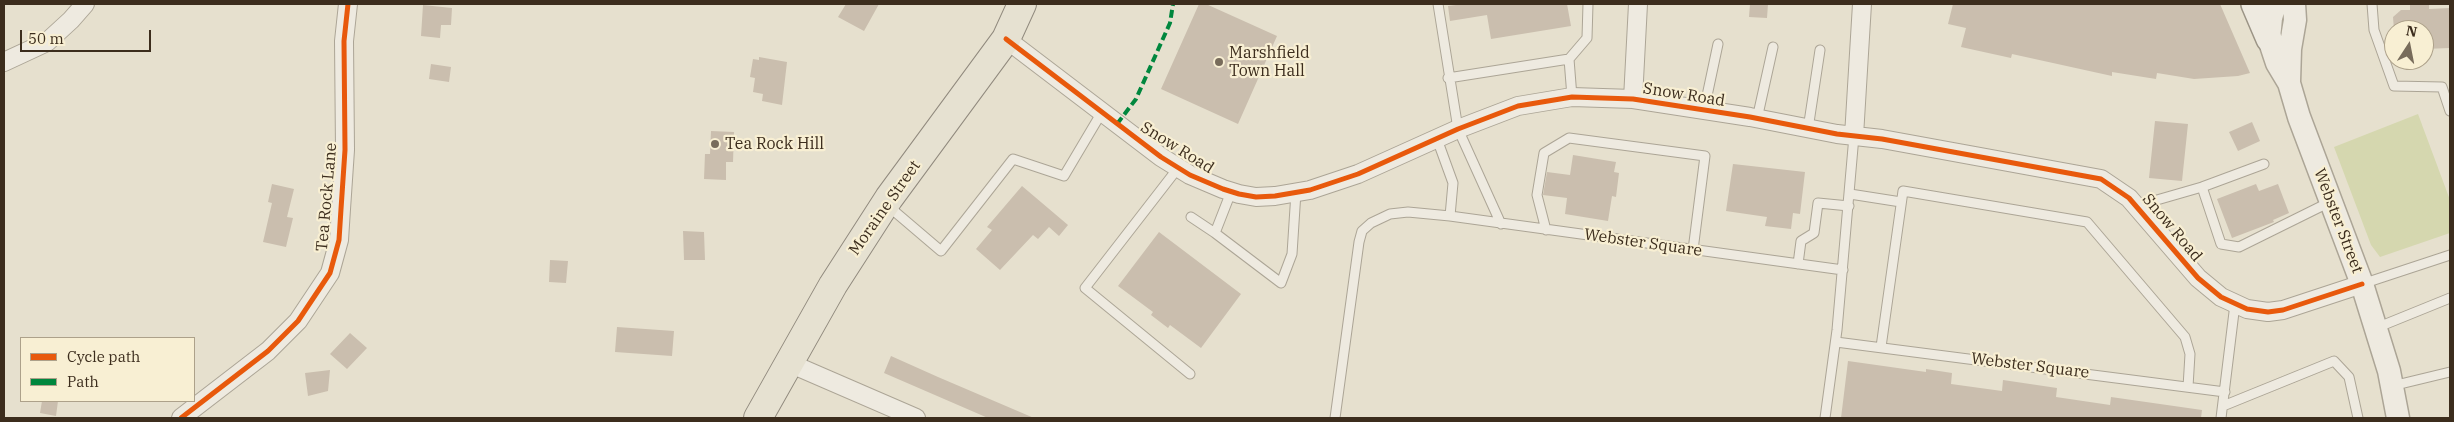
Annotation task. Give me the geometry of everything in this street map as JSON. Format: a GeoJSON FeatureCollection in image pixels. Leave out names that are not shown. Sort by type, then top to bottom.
{"type":"FeatureCollection","features":[{"type":"Feature","properties":{"kind":"main road","name":"Moraine Street"},"geometry":{"type":"LineString","coordinates":[[758,418],[832,285],[885,204],[1006,39],[1022,4]]}},
{"type":"Feature","properties":{"kind":"main road"},"geometry":{"type":"LineString","coordinates":[[2254,4],[2269,39]]}},
{"type":"Feature","properties":{"kind":"street"},"geometry":{"type":"LineString","coordinates":[[4,62],[47,42],[85,4]]}},
{"type":"Feature","properties":{"kind":"street","name":"Tea Rock Lane"},"geometry":{"type":"LineString","coordinates":[[181,418],[274,345],[298,321],[330,273],[339,240],[345,150],[344,41],[348,4]]}},
{"type":"Feature","properties":{"kind":"street"},"geometry":{"type":"LineString","coordinates":[[1633,100],[1638,4]]}},
{"type":"Feature","properties":{"kind":"street"},"geometry":{"type":"LineString","coordinates":[[1854,136],[1862,4]]}},
{"type":"Feature","properties":{"kind":"street","name":"Webster Street"},"geometry":{"type":"LineString","coordinates":[[2275,4],[2271,18],[2269,39],[2277,63],[2289,83],[2362,284],[2392,386],[2398,418]]}},
{"type":"Feature","properties":{"kind":"street","name":"Webster Street"},"geometry":{"type":"LineString","coordinates":[[2289,83],[2290,49],[2295,20],[2294,4]]}},
{"type":"Feature","properties":{"kind":"street","name":"Snow Road"},"geometry":{"type":"LineString","coordinates":[[1006,39],[1178,168],[1190,175],[1232,192],[1256,197],[1310,190],[1358,174],[1458,129],[1518,106],[1572,98],[1633,100],[1704,110],[1808,129],[1882,139],[2089,176],[2112,184],[2136,206],[2198,278],[2235,304],[2256,311],[2283,310],[2362,284]]}},
{"type":"Feature","properties":{"kind":"street"},"geometry":{"type":"LineString","coordinates":[[789,363],[916,418]]}},
{"type":"Feature","properties":{"kind":"lane"},"geometry":{"type":"LineString","coordinates":[[1438,4],[1448,78],[1458,129],[1501,224]]}},
{"type":"Feature","properties":{"kind":"lane"},"geometry":{"type":"LineString","coordinates":[[1448,78],[1569,59],[1587,38],[1588,4]]}},
{"type":"Feature","properties":{"kind":"lane"},"geometry":{"type":"LineString","coordinates":[[2372,4],[2374,30],[2394,86],[2446,86],[2450,111]]}},
{"type":"Feature","properties":{"kind":"lane"},"geometry":{"type":"LineString","coordinates":[[1704,110],[1718,44]]}},
{"type":"Feature","properties":{"kind":"lane"},"geometry":{"type":"LineString","coordinates":[[1757,119],[1773,47]]}},
{"type":"Feature","properties":{"kind":"lane"},"geometry":{"type":"LineString","coordinates":[[1808,129],[1820,50]]}},
{"type":"Feature","properties":{"kind":"lane"},"geometry":{"type":"LineString","coordinates":[[1569,59],[1572,98]]}},
{"type":"Feature","properties":{"kind":"lane"},"geometry":{"type":"LineString","coordinates":[[885,204],[941,251],[1012,159],[1064,176],[1102,112]]}},
{"type":"Feature","properties":{"kind":"lane"},"geometry":{"type":"LineString","coordinates":[[1825,418],[1836,342],[1854,136]]}},
{"type":"Feature","properties":{"kind":"lane"},"geometry":{"type":"LineString","coordinates":[[1546,230],[1537,195],[1544,153],[1569,138],[1705,156],[1693,250]]}},
{"type":"Feature","properties":{"kind":"lane"},"geometry":{"type":"LineString","coordinates":[[1437,139],[1453,182],[1450,216]]}},
{"type":"Feature","properties":{"kind":"lane"},"geometry":{"type":"LineString","coordinates":[[2136,206],[2202,187],[2264,164]]}},
{"type":"Feature","properties":{"kind":"lane"},"geometry":{"type":"LineString","coordinates":[[1178,168],[1085,288],[1190,374]]}},
{"type":"Feature","properties":{"kind":"lane"},"geometry":{"type":"LineString","coordinates":[[2202,187],[2221,244],[2239,248],[2331,202]]}},
{"type":"Feature","properties":{"kind":"lane"},"geometry":{"type":"LineString","coordinates":[[1881,347],[1903,191],[2087,222],[2185,337],[2190,354],[2188,387]]}},
{"type":"Feature","properties":{"kind":"lane"},"geometry":{"type":"LineString","coordinates":[[1215,233],[1232,192]]}},
{"type":"Feature","properties":{"kind":"lane"},"geometry":{"type":"LineString","coordinates":[[1191,217],[1281,284],[1292,254],[1296,192]]}},
{"type":"Feature","properties":{"kind":"lane"},"geometry":{"type":"LineString","coordinates":[[1850,194],[1901,202]]}},
{"type":"Feature","properties":{"kind":"lane"},"geometry":{"type":"LineString","coordinates":[[1798,264],[1801,241],[1814,233],[1818,203],[1849,206]]}},
{"type":"Feature","properties":{"kind":"lane","name":"Webster Square"},"geometry":{"type":"LineString","coordinates":[[1335,418],[1362,231],[1370,222],[1400,212],[1450,216],[1843,270]]}},
{"type":"Feature","properties":{"kind":"lane"},"geometry":{"type":"LineString","coordinates":[[2362,284],[2450,255]]}},
{"type":"Feature","properties":{"kind":"lane"},"geometry":{"type":"LineString","coordinates":[[2376,328],[2450,298]]}},
{"type":"Feature","properties":{"kind":"lane"},"geometry":{"type":"LineString","coordinates":[[2221,418],[2235,304]]}},
{"type":"Feature","properties":{"kind":"lane","name":"Webster Square"},"geometry":{"type":"LineString","coordinates":[[1836,342],[2225,392]]}},
{"type":"Feature","properties":{"kind":"lane"},"geometry":{"type":"LineString","coordinates":[[2223,406],[2334,361],[2349,377],[2358,418]]}},
{"type":"Feature","properties":{"kind":"lane"},"geometry":{"type":"LineString","coordinates":[[2392,386],[2450,372]]}},
{"type":"Feature","properties":{"kind":"green space"},"geometry":{"type":"Polygon","coordinates":[[[2418,114],[2450,200],[2450,233],[2380,257],[2371,245],[2334,147],[2418,114]]]}},
{"type":"Feature","properties":{"kind":"building"},"geometry":{"type":"Polygon","coordinates":[[[846,4],[879,4],[864,31],[838,17],[846,4]]]}},
{"type":"Feature","properties":{"kind":"building","name":"Marshfield Town Hall"},"geometry":{"type":"Polygon","coordinates":[[[1199,4],[1206,4],[1277,36],[1238,124],[1161,89],[1199,4]]]}},
{"type":"Feature","properties":{"kind":"building"},"geometry":{"type":"Polygon","coordinates":[[[1464,4],[1567,4],[1571,26],[1491,39],[1487,15],[1450,21],[1448,6],[1464,4]]]}},
{"type":"Feature","properties":{"kind":"building"},"geometry":{"type":"Polygon","coordinates":[[[1750,4],[1768,4],[1767,18],[1749,17],[1750,4]]]}},
{"type":"Feature","properties":{"kind":"building"},"geometry":{"type":"Polygon","coordinates":[[[1953,4],[2220,4],[2250,73],[2238,76],[2194,79],[2157,73],[2156,79],[2112,72],[2112,76],[2012,54],[2011,58],[1961,47],[1966,28],[1948,24],[1953,4]]]}},
{"type":"Feature","properties":{"kind":"building"},"geometry":{"type":"Polygon","coordinates":[[[2410,4],[2429,4],[2429,9],[2450,8],[2450,48],[2434,49],[2434,20],[2393,20],[2393,17],[2401,10],[2410,10],[2410,4]]]}},
{"type":"Feature","properties":{"kind":"building"},"geometry":{"type":"Polygon","coordinates":[[[423,5],[452,8],[451,25],[441,25],[440,38],[421,36],[423,5]]]}},
{"type":"Feature","properties":{"kind":"building"},"geometry":{"type":"Polygon","coordinates":[[[759,57],[787,62],[782,105],[762,101],[763,94],[753,92],[755,78],[750,77],[753,59],[759,60],[759,57]]]}},
{"type":"Feature","properties":{"kind":"building"},"geometry":{"type":"Polygon","coordinates":[[[431,64],[451,67],[449,82],[429,79],[431,64]]]}},
{"type":"Feature","properties":{"kind":"building"},"geometry":{"type":"Polygon","coordinates":[[[2155,121],[2188,124],[2182,181],[2149,178],[2155,121]]]}},
{"type":"Feature","properties":{"kind":"building"},"geometry":{"type":"Polygon","coordinates":[[[2252,122],[2260,141],[2238,151],[2229,132],[2252,122]]]}},
{"type":"Feature","properties":{"kind":"building"},"geometry":{"type":"Polygon","coordinates":[[[711,131],[734,132],[733,162],[726,162],[726,180],[704,179],[705,154],[710,154],[711,131]]]}},
{"type":"Feature","properties":{"kind":"building"},"geometry":{"type":"Polygon","coordinates":[[[1573,155],[1616,162],[1614,172],[1619,173],[1616,197],[1612,196],[1608,221],[1565,214],[1567,198],[1543,195],[1547,172],[1570,175],[1573,155]]]}},
{"type":"Feature","properties":{"kind":"building"},"geometry":{"type":"Polygon","coordinates":[[[1733,164],[1805,172],[1800,214],[1793,213],[1791,229],[1765,226],[1767,217],[1726,211],[1733,164]]]}},
{"type":"Feature","properties":{"kind":"building"},"geometry":{"type":"Polygon","coordinates":[[[272,184],[294,189],[287,217],[293,218],[286,247],[263,242],[272,203],[268,202],[272,184]]]}},
{"type":"Feature","properties":{"kind":"building"},"geometry":{"type":"Polygon","coordinates":[[[2256,184],[2259,191],[2278,184],[2289,213],[2273,220],[2274,222],[2232,238],[2217,199],[2256,184]]]}},
{"type":"Feature","properties":{"kind":"building"},"geometry":{"type":"Polygon","coordinates":[[[1022,186],[1068,225],[1059,236],[1049,227],[1038,239],[1033,235],[1000,270],[976,249],[992,230],[987,227],[1022,186]]]}},
{"type":"Feature","properties":{"kind":"building"},"geometry":{"type":"Polygon","coordinates":[[[683,231],[704,232],[705,260],[684,260],[683,231]]]}},
{"type":"Feature","properties":{"kind":"building"},"geometry":{"type":"Polygon","coordinates":[[[1159,232],[1241,294],[1201,348],[1170,325],[1168,328],[1151,315],[1153,312],[1118,286],[1159,232]]]}},
{"type":"Feature","properties":{"kind":"building"},"geometry":{"type":"Polygon","coordinates":[[[550,260],[568,261],[566,283],[549,282],[550,260]]]}},
{"type":"Feature","properties":{"kind":"building"},"geometry":{"type":"Polygon","coordinates":[[[617,327],[674,331],[672,356],[615,352],[617,327]]]}},
{"type":"Feature","properties":{"kind":"building"},"geometry":{"type":"Polygon","coordinates":[[[350,333],[367,348],[347,369],[330,354],[350,333]]]}},
{"type":"Feature","properties":{"kind":"building"},"geometry":{"type":"Polygon","coordinates":[[[891,356],[1034,418],[988,418],[884,373],[891,356]]]}},
{"type":"Feature","properties":{"kind":"building"},"geometry":{"type":"Polygon","coordinates":[[[1848,361],[1926,372],[1926,369],[1952,373],[1951,384],[2002,391],[2003,380],[2057,388],[2056,397],[2110,405],[2111,397],[2202,410],[2201,418],[1841,418],[1848,361]]]}},
{"type":"Feature","properties":{"kind":"building"},"geometry":{"type":"Polygon","coordinates":[[[330,370],[328,391],[308,396],[305,373],[330,370]]]}},
{"type":"Feature","properties":{"kind":"building"},"geometry":{"type":"Polygon","coordinates":[[[42,402],[58,402],[56,416],[40,413],[42,402]]]}},
{"type":"Feature","properties":{"kind":"marked path"},"geometry":{"type":"LineString","coordinates":[[1117,124],[1136,99],[1170,23],[1173,4]]}},
{"type":"Feature","properties":{"kind":"cycle path"},"geometry":{"type":"LineString","coordinates":[[181,418],[268,351],[298,321],[330,273],[339,240],[345,150],[344,41],[348,4]]}},
{"type":"Feature","properties":{"kind":"cycle path"},"geometry":{"type":"LineString","coordinates":[[1006,39],[1161,157],[1190,175],[1239,194],[1256,197],[1275,196],[1310,190],[1358,174],[1458,129],[1518,106],[1572,97],[1633,99],[1750,117],[1837,134],[1882,139],[2101,179],[2129,198],[2198,278],[2221,297],[2247,309],[2268,312],[2283,310],[2362,284]]}},
{"type":"Feature","properties":{"kind":"place","name":"Marshfield Town Hall"},"geometry":{"type":"Point","coordinates":[1219,62]}},
{"type":"Feature","properties":{"kind":"place","name":"Tea Rock Hill"},"geometry":{"type":"Point","coordinates":[715,144]}}]}
